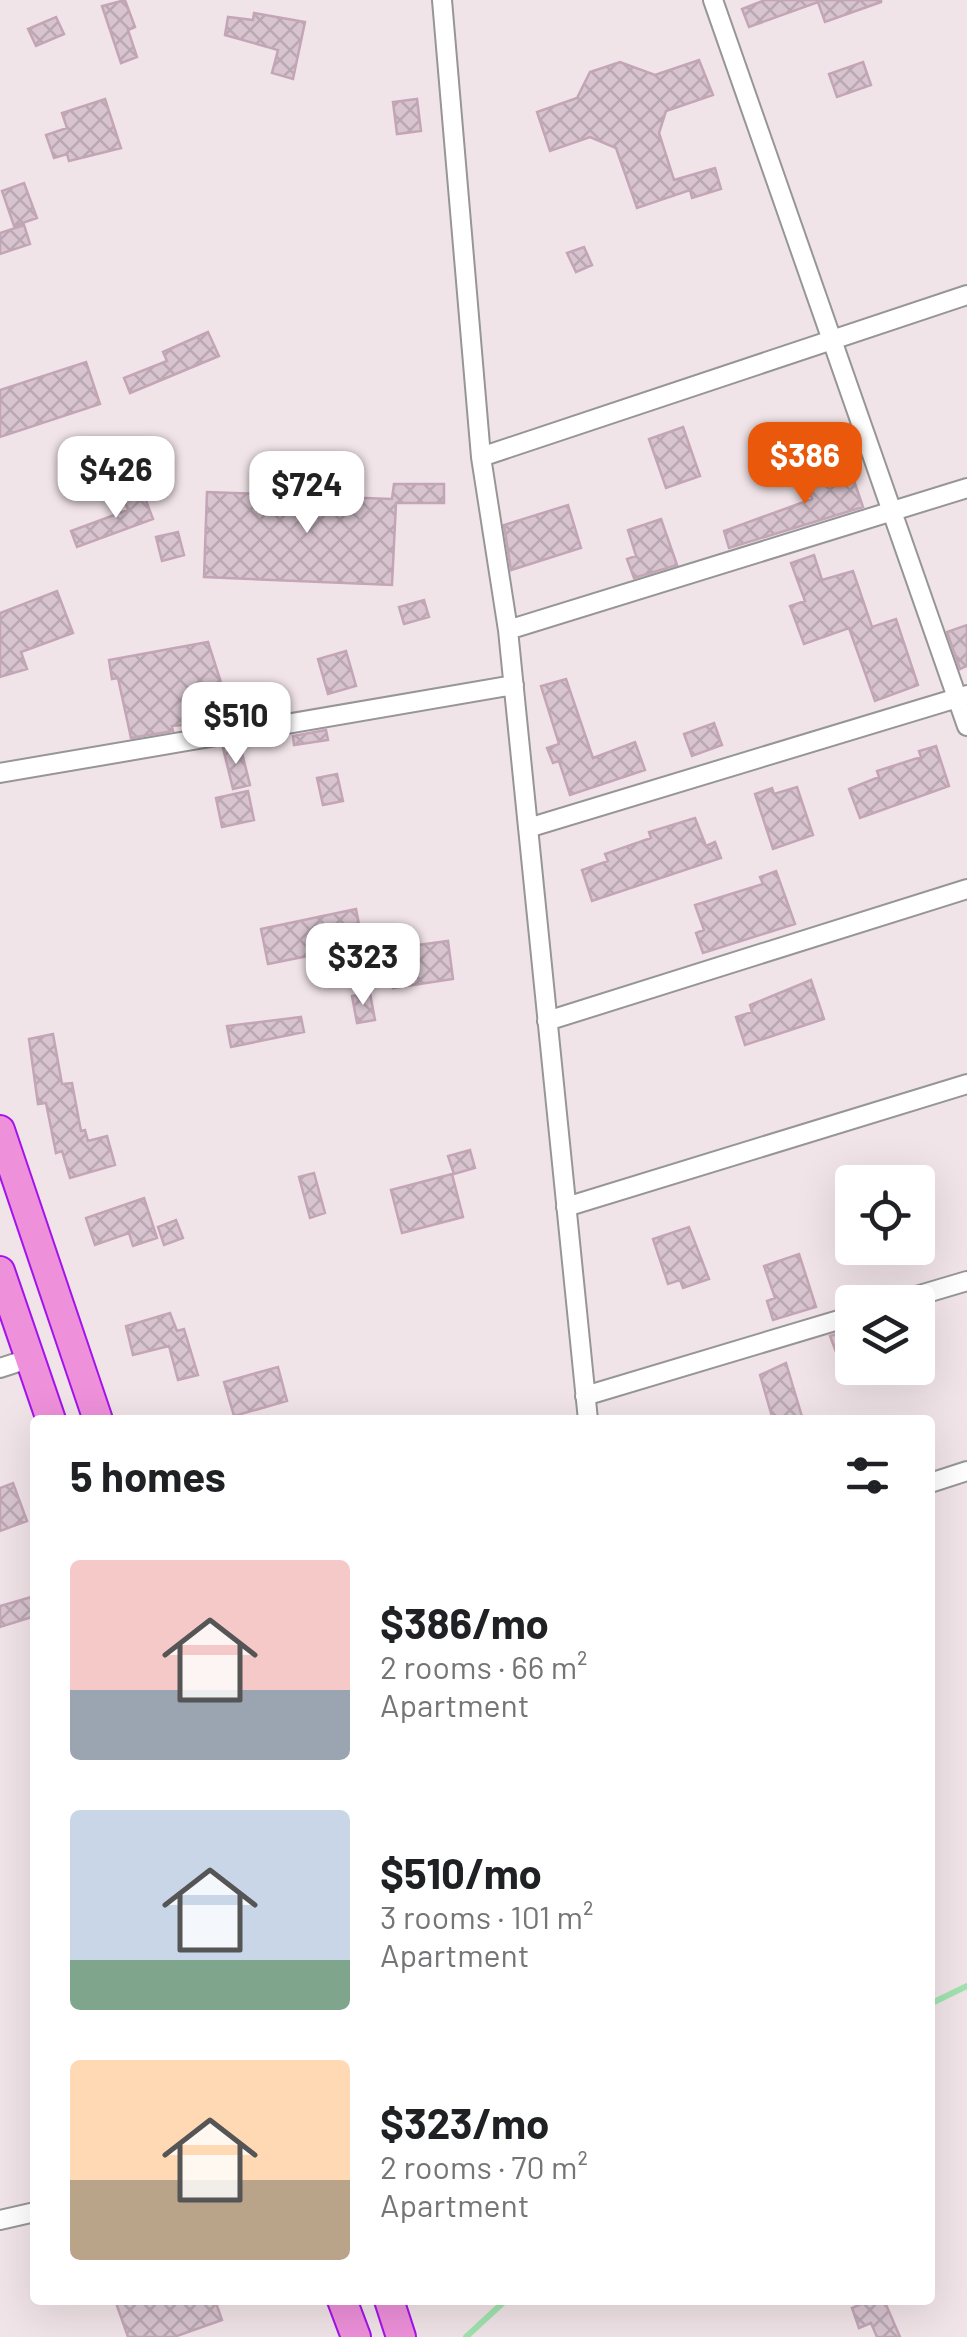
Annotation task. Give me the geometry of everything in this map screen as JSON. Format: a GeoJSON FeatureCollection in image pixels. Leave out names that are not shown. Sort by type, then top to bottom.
{"type":"FeatureCollection","features":[{"type":"Feature","properties":{"kind":"highway"},"geometry":{"type":"LineString","coordinates":[[0,1130],[96,1415]]}},
{"type":"Feature","properties":{"kind":"highway"},"geometry":{"type":"LineString","coordinates":[[0,1270],[49,1415]]}},
{"type":"Feature","properties":{"kind":"highway"},"geometry":{"type":"LineString","coordinates":[[344,2305],[356,2337]]}},
{"type":"Feature","properties":{"kind":"highway"},"geometry":{"type":"LineString","coordinates":[[391,2305],[401,2337]]}},
{"type":"Feature","properties":{"kind":"street"},"geometry":{"type":"LineString","coordinates":[[442,0],[481,457],[508,630],[587,1415]]}},
{"type":"Feature","properties":{"kind":"street"},"geometry":{"type":"LineString","coordinates":[[712,0],[890,512],[962,697],[967,726]]}},
{"type":"Feature","properties":{"kind":"street"},"geometry":{"type":"LineString","coordinates":[[481,457],[967,295]]}},
{"type":"Feature","properties":{"kind":"street"},"geometry":{"type":"LineString","coordinates":[[508,630],[967,488]]}},
{"type":"Feature","properties":{"kind":"street"},"geometry":{"type":"LineString","coordinates":[[0,774],[514,685]]}},
{"type":"Feature","properties":{"kind":"street"},"geometry":{"type":"LineString","coordinates":[[528,828],[962,697]]}},
{"type":"Feature","properties":{"kind":"street"},"geometry":{"type":"LineString","coordinates":[[548,1021],[967,889]]}},
{"type":"Feature","properties":{"kind":"street"},"geometry":{"type":"LineString","coordinates":[[566,1207],[967,1084]]}},
{"type":"Feature","properties":{"kind":"street"},"geometry":{"type":"LineString","coordinates":[[935,1290],[967,1281]]}},
{"type":"Feature","properties":{"kind":"street"},"geometry":{"type":"LineString","coordinates":[[585,1396],[835,1321]]}},
{"type":"Feature","properties":{"kind":"street"},"geometry":{"type":"LineString","coordinates":[[0,1368],[30,1358]]}},
{"type":"Feature","properties":{"kind":"street"},"geometry":{"type":"LineString","coordinates":[[935,1481],[967,1471]]}},
{"type":"Feature","properties":{"kind":"street"},"geometry":{"type":"LineString","coordinates":[[0,2220],[30,2213]]}},
{"type":"Feature","properties":{"kind":"building"},"geometry":{"type":"Polygon","coordinates":[[[125,0],[135,27],[128,30],[137,57],[121,63],[102,6],[125,0]]]}},
{"type":"Feature","properties":{"kind":"building"},"geometry":{"type":"Polygon","coordinates":[[[765,0],[881,2],[825,22],[818,2],[749,27],[742,9],[765,0]]]}},
{"type":"Feature","properties":{"kind":"building"},"geometry":{"type":"Polygon","coordinates":[[[254,13],[305,22],[293,79],[272,73],[278,50],[225,35],[228,17],[253,20],[254,13]]]}},
{"type":"Feature","properties":{"kind":"building"},"geometry":{"type":"Polygon","coordinates":[[[56,17],[64,34],[36,46],[28,29],[56,17]]]}},
{"type":"Feature","properties":{"kind":"building"},"geometry":{"type":"Polygon","coordinates":[[[699,60],[713,95],[666,111],[659,133],[674,180],[715,168],[721,189],[692,198],[690,190],[637,208],[616,148],[590,137],[550,151],[537,112],[577,98],[590,72],[620,62],[655,75],[699,60]]]}},
{"type":"Feature","properties":{"kind":"building"},"geometry":{"type":"Polygon","coordinates":[[[863,62],[871,85],[837,97],[829,74],[863,62]]]}},
{"type":"Feature","properties":{"kind":"building"},"geometry":{"type":"Polygon","coordinates":[[[105,99],[121,148],[69,161],[67,154],[54,158],[46,135],[67,128],[62,113],[105,99]]]}},
{"type":"Feature","properties":{"kind":"building"},"geometry":{"type":"Polygon","coordinates":[[[417,99],[421,131],[397,134],[393,102],[417,99]]]}},
{"type":"Feature","properties":{"kind":"building"},"geometry":{"type":"Polygon","coordinates":[[[24,183],[37,218],[14,226],[2,191],[24,183]]]}},
{"type":"Feature","properties":{"kind":"building"},"geometry":{"type":"Polygon","coordinates":[[[24,225],[30,244],[0,254],[0,233],[24,225]]]}},
{"type":"Feature","properties":{"kind":"building"},"geometry":{"type":"Polygon","coordinates":[[[584,247],[592,265],[576,272],[567,253],[584,247]]]}},
{"type":"Feature","properties":{"kind":"building"},"geometry":{"type":"Polygon","coordinates":[[[208,332],[219,356],[130,393],[124,378],[167,361],[163,352],[208,332]]]}},
{"type":"Feature","properties":{"kind":"building"},"geometry":{"type":"Polygon","coordinates":[[[86,362],[100,404],[0,437],[0,390],[86,362]]]}},
{"type":"Feature","properties":{"kind":"building"},"geometry":{"type":"Polygon","coordinates":[[[683,427],[700,476],[666,488],[649,439],[683,427]]]}},
{"type":"Feature","properties":{"kind":"building"},"geometry":{"type":"Polygon","coordinates":[[[848,463],[863,507],[729,548],[724,531],[812,499],[804,478],[848,463]]]}},
{"type":"Feature","properties":{"kind":"building"},"geometry":{"type":"Polygon","coordinates":[[[394,484],[444,484],[444,503],[396,503],[392,585],[204,577],[207,492],[392,499],[394,484]]]}},
{"type":"Feature","properties":{"kind":"building"},"geometry":{"type":"Polygon","coordinates":[[[142,490],[153,519],[77,547],[71,531],[128,510],[123,497],[142,490]]]}},
{"type":"Feature","properties":{"kind":"building"},"geometry":{"type":"Polygon","coordinates":[[[568,505],[581,548],[511,570],[504,525],[568,505]]]}},
{"type":"Feature","properties":{"kind":"building"},"geometry":{"type":"Polygon","coordinates":[[[661,519],[677,565],[634,578],[627,559],[636,556],[628,530],[661,519]]]}},
{"type":"Feature","properties":{"kind":"building"},"geometry":{"type":"Polygon","coordinates":[[[178,532],[184,555],[162,561],[156,537],[178,532]]]}},
{"type":"Feature","properties":{"kind":"building"},"geometry":{"type":"Polygon","coordinates":[[[814,555],[822,580],[853,571],[872,627],[896,619],[918,685],[875,701],[849,628],[804,644],[790,606],[805,601],[791,563],[814,555]]]}},
{"type":"Feature","properties":{"kind":"building"},"geometry":{"type":"Polygon","coordinates":[[[57,591],[73,633],[21,652],[27,669],[0,677],[0,613],[57,591]]]}},
{"type":"Feature","properties":{"kind":"building"},"geometry":{"type":"Polygon","coordinates":[[[424,600],[429,617],[404,624],[399,607],[424,600]]]}},
{"type":"Feature","properties":{"kind":"building"},"geometry":{"type":"Polygon","coordinates":[[[967,625],[967,666],[960,669],[947,632],[967,625]]]}},
{"type":"Feature","properties":{"kind":"building"},"geometry":{"type":"Polygon","coordinates":[[[208,642],[233,720],[172,726],[173,731],[131,738],[118,678],[112,679],[109,660],[208,642]]]}},
{"type":"Feature","properties":{"kind":"building"},"geometry":{"type":"Polygon","coordinates":[[[346,651],[356,686],[328,694],[318,659],[346,651]]]}},
{"type":"Feature","properties":{"kind":"building"},"geometry":{"type":"Polygon","coordinates":[[[566,679],[593,758],[635,742],[645,770],[570,795],[559,761],[553,763],[547,748],[559,744],[541,686],[566,679]]]}},
{"type":"Feature","properties":{"kind":"building"},"geometry":{"type":"Polygon","coordinates":[[[714,723],[722,745],[692,756],[684,734],[714,723]]]}},
{"type":"Feature","properties":{"kind":"building"},"geometry":{"type":"Polygon","coordinates":[[[326,730],[328,740],[294,745],[293,736],[326,730]]]}},
{"type":"Feature","properties":{"kind":"building"},"geometry":{"type":"Polygon","coordinates":[[[240,745],[250,785],[233,789],[223,748],[240,745]]]}},
{"type":"Feature","properties":{"kind":"building"},"geometry":{"type":"Polygon","coordinates":[[[936,746],[949,786],[860,818],[849,789],[879,777],[877,771],[921,757],[919,751],[936,746]]]}},
{"type":"Feature","properties":{"kind":"building"},"geometry":{"type":"Polygon","coordinates":[[[337,774],[343,801],[323,805],[317,778],[337,774]]]}},
{"type":"Feature","properties":{"kind":"building"},"geometry":{"type":"Polygon","coordinates":[[[797,787],[813,835],[773,849],[755,794],[772,788],[774,794],[797,787]]]}},
{"type":"Feature","properties":{"kind":"building"},"geometry":{"type":"Polygon","coordinates":[[[248,791],[254,820],[222,827],[216,798],[248,791]]]}},
{"type":"Feature","properties":{"kind":"building"},"geometry":{"type":"Polygon","coordinates":[[[695,818],[706,846],[715,842],[721,858],[592,901],[582,870],[608,861],[605,854],[651,838],[649,832],[695,818]]]}},
{"type":"Feature","properties":{"kind":"building"},"geometry":{"type":"Polygon","coordinates":[[[776,871],[795,924],[703,953],[696,933],[704,930],[695,905],[763,884],[760,877],[776,871]]]}},
{"type":"Feature","properties":{"kind":"building"},"geometry":{"type":"Polygon","coordinates":[[[356,909],[363,945],[268,964],[261,929],[356,909]]]}},
{"type":"Feature","properties":{"kind":"building"},"geometry":{"type":"Polygon","coordinates":[[[448,941],[453,979],[393,988],[388,949],[448,941]]]}},
{"type":"Feature","properties":{"kind":"building"},"geometry":{"type":"Polygon","coordinates":[[[811,980],[824,1019],[745,1045],[736,1017],[752,1012],[750,1005],[811,980]]]}},
{"type":"Feature","properties":{"kind":"building"},"geometry":{"type":"Polygon","coordinates":[[[370,993],[375,1020],[357,1023],[352,996],[370,993]]]}},
{"type":"Feature","properties":{"kind":"building"},"geometry":{"type":"Polygon","coordinates":[[[301,1017],[304,1032],[231,1047],[227,1026],[301,1017]]]}},
{"type":"Feature","properties":{"kind":"building"},"geometry":{"type":"Polygon","coordinates":[[[53,1034],[62,1084],[72,1083],[81,1131],[85,1130],[88,1141],[107,1136],[115,1165],[70,1178],[62,1151],[56,1153],[46,1103],[38,1104],[29,1039],[53,1034]]]}},
{"type":"Feature","properties":{"kind":"building"},"geometry":{"type":"Polygon","coordinates":[[[470,1150],[475,1168],[454,1174],[448,1156],[470,1150]]]}},
{"type":"Feature","properties":{"kind":"building"},"geometry":{"type":"Polygon","coordinates":[[[314,1173],[325,1213],[310,1218],[299,1177],[314,1173]]]}},
{"type":"Feature","properties":{"kind":"building"},"geometry":{"type":"Polygon","coordinates":[[[452,1174],[463,1217],[402,1233],[391,1190],[452,1174]]]}},
{"type":"Feature","properties":{"kind":"building"},"geometry":{"type":"Polygon","coordinates":[[[144,1198],[157,1238],[133,1246],[129,1233],[95,1245],[86,1218],[144,1198]]]}},
{"type":"Feature","properties":{"kind":"building"},"geometry":{"type":"Polygon","coordinates":[[[176,1220],[183,1238],[164,1245],[158,1227],[176,1220]]]}},
{"type":"Feature","properties":{"kind":"building"},"geometry":{"type":"Polygon","coordinates":[[[689,1227],[709,1279],[683,1288],[680,1280],[668,1284],[653,1239],[689,1227]]]}},
{"type":"Feature","properties":{"kind":"building"},"geometry":{"type":"Polygon","coordinates":[[[799,1254],[816,1307],[773,1320],[767,1301],[775,1298],[764,1266],[799,1254]]]}},
{"type":"Feature","properties":{"kind":"building"},"geometry":{"type":"Polygon","coordinates":[[[170,1313],[177,1331],[184,1329],[198,1375],[178,1380],[169,1346],[133,1355],[126,1326],[170,1313]]]}},
{"type":"Feature","properties":{"kind":"building"},"geometry":{"type":"Polygon","coordinates":[[[786,1363],[802,1415],[772,1415],[760,1375],[786,1363]]]}},
{"type":"Feature","properties":{"kind":"building"},"geometry":{"type":"Polygon","coordinates":[[[278,1367],[287,1401],[234,1415],[224,1382],[278,1367]]]}},
{"type":"Feature","properties":{"kind":"building"},"geometry":{"type":"Polygon","coordinates":[[[13,1483],[27,1521],[0,1531],[0,1488],[13,1483]]]}},
{"type":"Feature","properties":{"kind":"building"},"geometry":{"type":"Polygon","coordinates":[[[30,1597],[30,1618],[0,1627],[0,1606],[30,1597]]]}},
{"type":"Feature","properties":{"kind":"building"},"geometry":{"type":"Polygon","coordinates":[[[117,2305],[217,2305],[222,2320],[174,2337],[128,2337],[117,2305]]]}},
{"type":"Feature","properties":{"kind":"building"},"geometry":{"type":"Polygon","coordinates":[[[886,2305],[900,2337],[877,2337],[871,2323],[859,2328],[852,2308],[886,2305]]]}},
{"type":"Feature","properties":{"kind":"waterway"},"geometry":{"type":"LineString","coordinates":[[935,2002],[967,1986]]}},
{"type":"Feature","properties":{"kind":"waterway"},"geometry":{"type":"LineString","coordinates":[[466,2337],[501,2305]]}}]}
